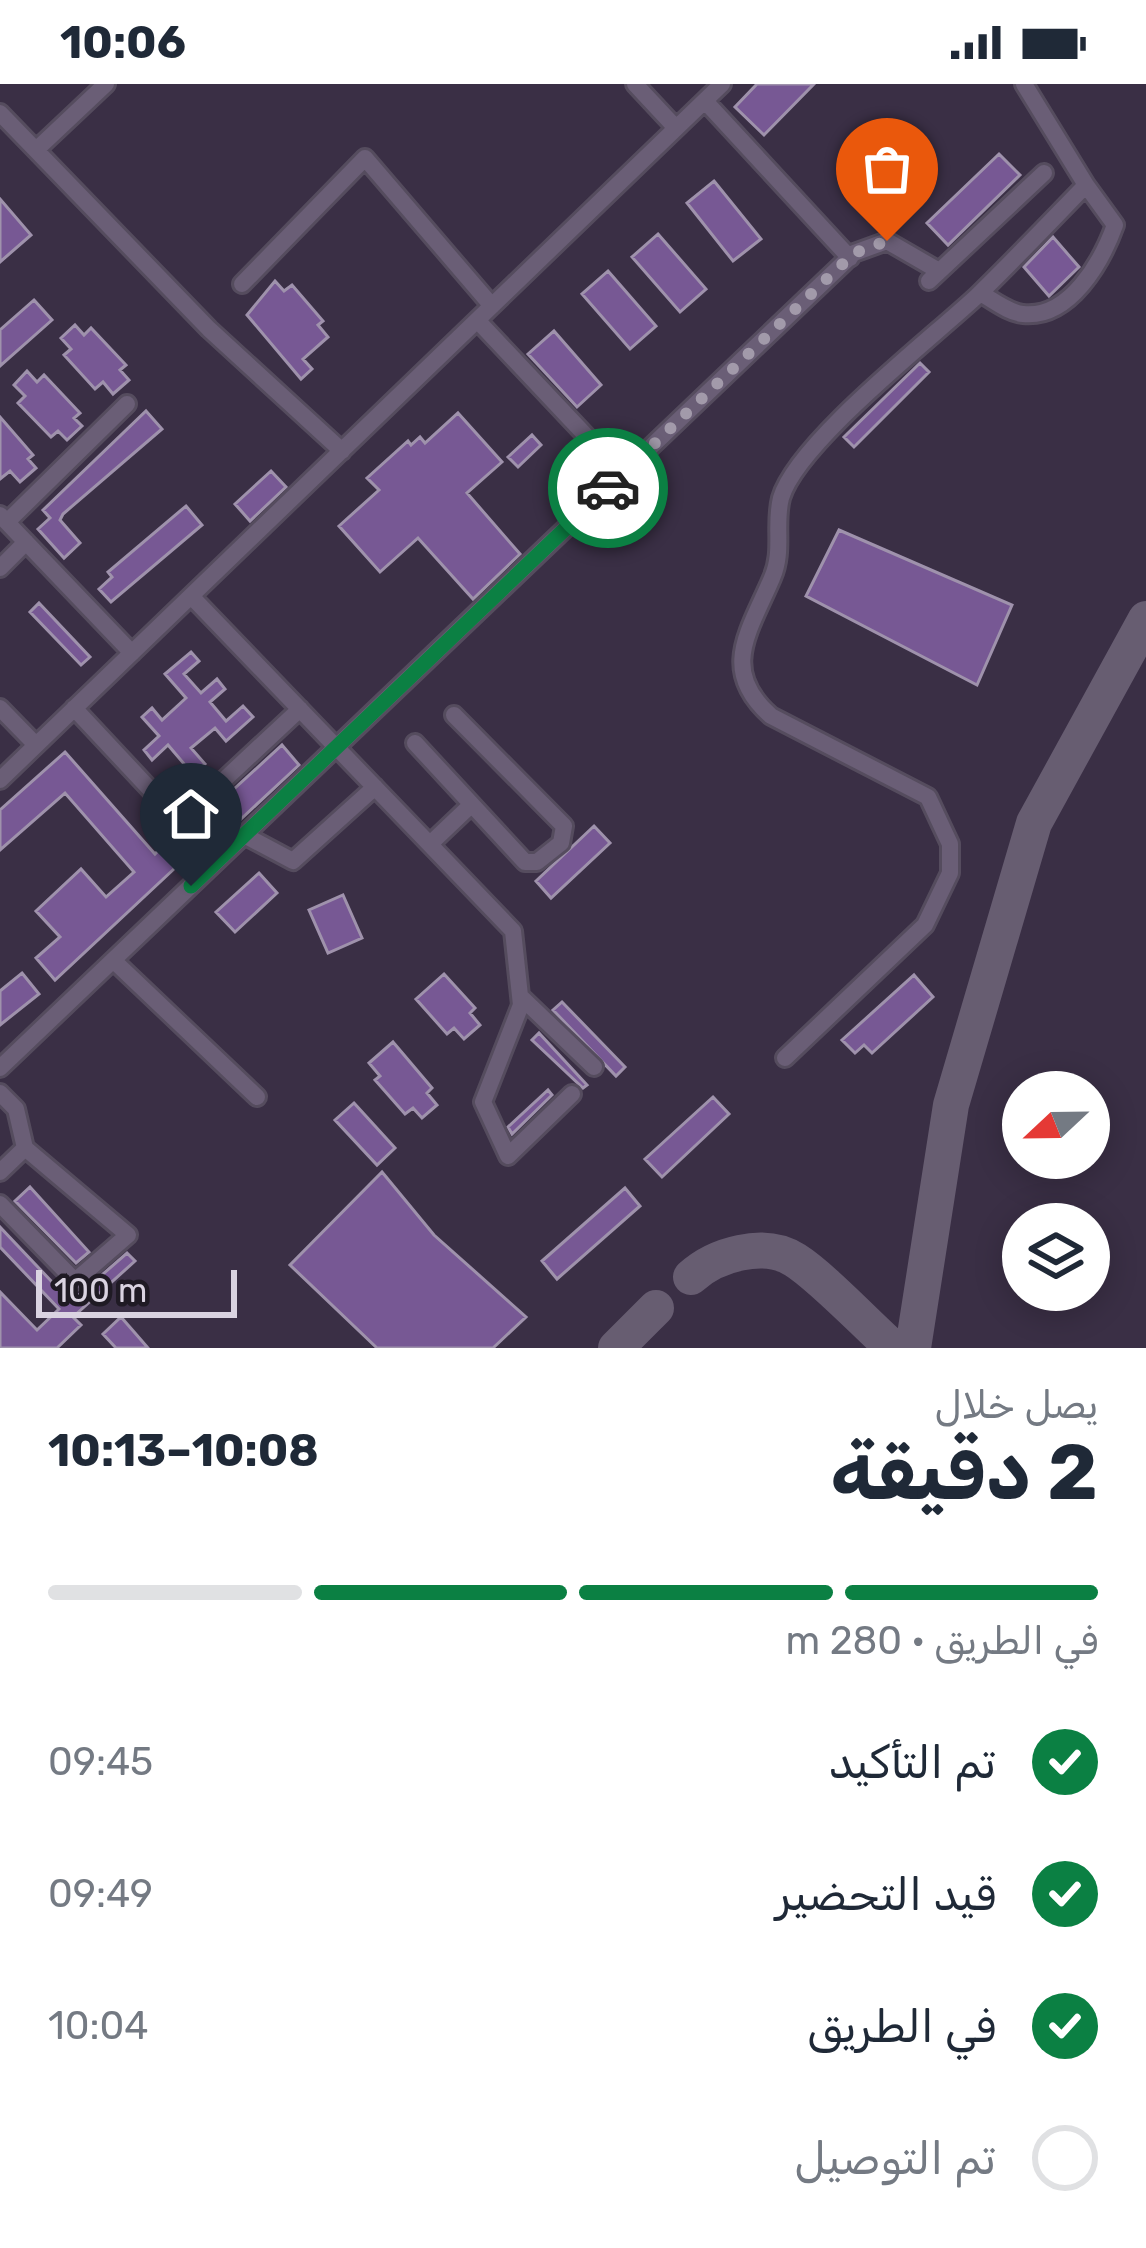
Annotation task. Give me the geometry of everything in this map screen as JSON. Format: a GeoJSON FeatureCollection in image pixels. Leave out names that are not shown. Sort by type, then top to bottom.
{"type":"FeatureCollection","features":[{"type":"Feature","properties":{"kind":"lane"},"geometry":{"type":"LineString","coordinates":[[36,150],[106,84]]}},
{"type":"Feature","properties":{"kind":"lane"},"geometry":{"type":"LineString","coordinates":[[635,84],[676,128]]}},
{"type":"Feature","properties":{"kind":"lane"},"geometry":{"type":"LineString","coordinates":[[0,780],[722,84]]}},
{"type":"Feature","properties":{"kind":"lane"},"geometry":{"type":"LineString","coordinates":[[980,293],[1019,315],[1041,313],[1077,289],[1101,264],[1115,226],[1024,84]]}},
{"type":"Feature","properties":{"kind":"lane"},"geometry":{"type":"LineString","coordinates":[[705,100],[850,258]]}},
{"type":"Feature","properties":{"kind":"lane"},"geometry":{"type":"LineString","coordinates":[[0,113],[209,328],[342,451]]}},
{"type":"Feature","properties":{"kind":"lane"},"geometry":{"type":"LineString","coordinates":[[242,284],[365,158],[493,306]]}},
{"type":"Feature","properties":{"kind":"lane"},"geometry":{"type":"LineString","coordinates":[[0,1068],[850,258],[866,245],[887,241],[934,276],[1044,173]]}},
{"type":"Feature","properties":{"kind":"lane"},"geometry":{"type":"LineString","coordinates":[[785,1058],[925,925],[950,873],[950,844],[928,797],[771,716],[749,697],[741,678],[743,644],[780,560],[781,497],[819,442],[980,293],[1086,185]]}},
{"type":"Feature","properties":{"kind":"lane"},"geometry":{"type":"LineString","coordinates":[[477,320],[622,474]]}},
{"type":"Feature","properties":{"kind":"lane"},"geometry":{"type":"LineString","coordinates":[[127,404],[3,519],[132,653]]}},
{"type":"Feature","properties":{"kind":"lane"},"geometry":{"type":"LineString","coordinates":[[0,568],[26,542]]}},
{"type":"Feature","properties":{"kind":"lane"},"geometry":{"type":"LineString","coordinates":[[190,596],[513,931],[520,996],[483,1102],[508,1156],[572,1094]]}},
{"type":"Feature","properties":{"kind":"lane"},"geometry":{"type":"LineString","coordinates":[[0,708],[36,746]]}},
{"type":"Feature","properties":{"kind":"lane"},"geometry":{"type":"LineString","coordinates":[[74,709],[217,861]]}},
{"type":"Feature","properties":{"kind":"lane"},"geometry":{"type":"LineString","coordinates":[[180,821],[300,709]]}},
{"type":"Feature","properties":{"kind":"lane"},"geometry":{"type":"LineString","coordinates":[[415,743],[529,864],[564,838],[560,821],[454,715]]}},
{"type":"Feature","properties":{"kind":"lane"},"geometry":{"type":"LineString","coordinates":[[244,835],[292,861],[375,787]]}},
{"type":"Feature","properties":{"kind":"lane"},"geometry":{"type":"LineString","coordinates":[[430,844],[471,805]]}},
{"type":"Feature","properties":{"kind":"lane"},"geometry":{"type":"LineString","coordinates":[[112,961],[257,1097]]}},
{"type":"Feature","properties":{"kind":"lane"},"geometry":{"type":"LineString","coordinates":[[520,996],[594,1067]]}},
{"type":"Feature","properties":{"kind":"lane"},"geometry":{"type":"LineString","coordinates":[[0,1094],[16,1109],[25,1148],[128,1235],[75,1281],[0,1204]]}},
{"type":"Feature","properties":{"kind":"lane"},"geometry":{"type":"LineString","coordinates":[[0,1172],[25,1148]]}},
{"type":"Feature","properties":{"kind":"building"},"geometry":{"type":"Polygon","coordinates":[[[757,84],[814,84],[764,135],[735,107],[757,84]]]}},
{"type":"Feature","properties":{"kind":"building"},"geometry":{"type":"Polygon","coordinates":[[[999,154],[1020,175],[948,245],[927,223],[999,154]]]}},
{"type":"Feature","properties":{"kind":"building"},"geometry":{"type":"Polygon","coordinates":[[[714,181],[761,239],[733,261],[687,203],[714,181]]]}},
{"type":"Feature","properties":{"kind":"building"},"geometry":{"type":"Polygon","coordinates":[[[0,199],[31,235],[0,262],[0,199]]]}},
{"type":"Feature","properties":{"kind":"building"},"geometry":{"type":"Polygon","coordinates":[[[658,234],[706,289],[680,312],[632,257],[658,234]]]}},
{"type":"Feature","properties":{"kind":"building"},"geometry":{"type":"Polygon","coordinates":[[[1053,237],[1079,267],[1049,296],[1024,267],[1053,237]]]}},
{"type":"Feature","properties":{"kind":"building"},"geometry":{"type":"Polygon","coordinates":[[[608,271],[656,326],[630,349],[582,294],[608,271]]]}},
{"type":"Feature","properties":{"kind":"building"},"geometry":{"type":"Polygon","coordinates":[[[275,281],[284,291],[292,285],[323,321],[318,325],[328,337],[303,359],[312,369],[301,379],[247,315],[275,281]]]}},
{"type":"Feature","properties":{"kind":"building"},"geometry":{"type":"Polygon","coordinates":[[[34,300],[52,320],[0,366],[0,330],[34,300]]]}},
{"type":"Feature","properties":{"kind":"building"},"geometry":{"type":"Polygon","coordinates":[[[75,325],[84,335],[91,328],[126,365],[120,370],[129,380],[113,394],[103,382],[95,389],[64,355],[71,349],[61,338],[75,325]]]}},
{"type":"Feature","properties":{"kind":"building"},"geometry":{"type":"Polygon","coordinates":[[[554,331],[601,385],[577,407],[528,354],[554,331]]]}},
{"type":"Feature","properties":{"kind":"building"},"geometry":{"type":"Polygon","coordinates":[[[920,363],[929,372],[854,447],[844,437],[920,363]]]}},
{"type":"Feature","properties":{"kind":"building"},"geometry":{"type":"Polygon","coordinates":[[[27,371],[37,382],[44,375],[80,413],[74,418],[82,426],[67,440],[58,431],[51,437],[18,403],[25,396],[14,385],[27,371]]]}},
{"type":"Feature","properties":{"kind":"building"},"geometry":{"type":"Polygon","coordinates":[[[146,411],[162,429],[63,514],[60,520],[80,543],[64,558],[38,529],[50,518],[43,510],[146,411]]]}},
{"type":"Feature","properties":{"kind":"building"},"geometry":{"type":"Polygon","coordinates":[[[458,413],[502,462],[467,493],[520,554],[473,599],[418,538],[380,572],[339,526],[379,490],[367,478],[408,441],[411,445],[420,437],[425,443],[458,413]]]}},
{"type":"Feature","properties":{"kind":"building"},"geometry":{"type":"Polygon","coordinates":[[[0,417],[33,455],[28,459],[36,468],[20,482],[10,471],[0,479],[0,417]]]}},
{"type":"Feature","properties":{"kind":"building"},"geometry":{"type":"Polygon","coordinates":[[[532,435],[541,445],[518,467],[508,457],[532,435]]]}},
{"type":"Feature","properties":{"kind":"building"},"geometry":{"type":"Polygon","coordinates":[[[271,471],[286,487],[250,521],[235,504],[271,471]]]}},
{"type":"Feature","properties":{"kind":"building"},"geometry":{"type":"Polygon","coordinates":[[[186,506],[202,525],[111,602],[99,589],[112,577],[108,572],[186,506]]]}},
{"type":"Feature","properties":{"kind":"building"},"geometry":{"type":"Polygon","coordinates":[[[839,530],[1012,605],[977,685],[806,596],[839,530]]]}},
{"type":"Feature","properties":{"kind":"building"},"geometry":{"type":"Polygon","coordinates":[[[39,603],[90,657],[81,665],[30,612],[39,603]]]}},
{"type":"Feature","properties":{"kind":"building"},"geometry":{"type":"Polygon","coordinates":[[[191,652],[199,661],[184,674],[201,693],[217,679],[225,689],[210,702],[226,721],[243,706],[253,717],[226,741],[215,728],[191,748],[205,764],[179,788],[170,778],[185,765],[168,745],[152,760],[144,750],[159,736],[142,717],[152,708],[162,720],[186,698],[165,674],[191,652]]]}},
{"type":"Feature","properties":{"kind":"building"},"geometry":{"type":"Polygon","coordinates":[[[282,745],[299,765],[228,831],[210,811],[282,745]]]}},
{"type":"Feature","properties":{"kind":"building"},"geometry":{"type":"Polygon","coordinates":[[[65,752],[155,854],[159,850],[175,868],[55,980],[36,958],[60,937],[36,911],[81,869],[106,897],[134,872],[65,793],[0,850],[0,810],[65,752]]]}},
{"type":"Feature","properties":{"kind":"building"},"geometry":{"type":"Polygon","coordinates":[[[594,826],[610,843],[551,898],[536,881],[594,826]]]}},
{"type":"Feature","properties":{"kind":"building"},"geometry":{"type":"Polygon","coordinates":[[[259,873],[277,893],[235,932],[216,912],[259,873]]]}},
{"type":"Feature","properties":{"kind":"building"},"geometry":{"type":"Polygon","coordinates":[[[343,895],[362,938],[328,953],[309,910],[343,895]]]}},
{"type":"Feature","properties":{"kind":"building"},"geometry":{"type":"Polygon","coordinates":[[[22,973],[39,994],[0,1025],[0,991],[22,973]]]}},
{"type":"Feature","properties":{"kind":"building"},"geometry":{"type":"Polygon","coordinates":[[[444,974],[475,1008],[470,1013],[480,1025],[464,1039],[454,1028],[447,1034],[416,999],[444,974]]]}},
{"type":"Feature","properties":{"kind":"building"},"geometry":{"type":"Polygon","coordinates":[[[914,975],[933,997],[872,1053],[864,1045],[855,1053],[842,1040],[914,975]]]}},
{"type":"Feature","properties":{"kind":"building"},"geometry":{"type":"Polygon","coordinates":[[[562,1002],[625,1067],[616,1076],[553,1010],[562,1002]]]}},
{"type":"Feature","properties":{"kind":"building"},"geometry":{"type":"Polygon","coordinates":[[[539,1033],[587,1085],[583,1088],[532,1040],[539,1033]]]}},
{"type":"Feature","properties":{"kind":"building"},"geometry":{"type":"Polygon","coordinates":[[[393,1042],[432,1088],[427,1093],[437,1105],[422,1118],[413,1108],[405,1114],[375,1080],[380,1076],[369,1063],[393,1042]]]}},
{"type":"Feature","properties":{"kind":"building"},"geometry":{"type":"Polygon","coordinates":[[[548,1090],[552,1095],[512,1134],[508,1127],[548,1090]]]}},
{"type":"Feature","properties":{"kind":"building"},"geometry":{"type":"Polygon","coordinates":[[[713,1097],[729,1114],[662,1177],[645,1159],[713,1097]]]}},
{"type":"Feature","properties":{"kind":"building"},"geometry":{"type":"Polygon","coordinates":[[[354,1103],[395,1148],[377,1165],[335,1120],[354,1103]]]}},
{"type":"Feature","properties":{"kind":"building"},"geometry":{"type":"Polygon","coordinates":[[[382,1172],[434,1235],[526,1317],[493,1348],[377,1348],[290,1265],[382,1172]]]}},
{"type":"Feature","properties":{"kind":"building"},"geometry":{"type":"Polygon","coordinates":[[[30,1187],[89,1252],[76,1263],[15,1201],[30,1187]]]}},
{"type":"Feature","properties":{"kind":"building"},"geometry":{"type":"Polygon","coordinates":[[[625,1188],[640,1206],[557,1279],[542,1261],[625,1188]]]}},
{"type":"Feature","properties":{"kind":"building"},"geometry":{"type":"Polygon","coordinates":[[[0,1227],[71,1302],[127,1253],[135,1261],[73,1317],[81,1325],[57,1348],[0,1348],[0,1292],[37,1330],[59,1309],[0,1247],[0,1227]]]}},
{"type":"Feature","properties":{"kind":"building"},"geometry":{"type":"Polygon","coordinates":[[[121,1317],[148,1348],[116,1348],[103,1334],[121,1317]]]}},
{"type":"Feature","properties":{"kind":"taxiway"},"geometry":{"type":"LineString","coordinates":[[913,1348],[951,1105],[1034,823],[1146,619]]}},
{"type":"Feature","properties":{"kind":"taxiway"},"geometry":{"type":"LineString","coordinates":[[691,1277],[713,1262],[740,1253],[783,1254],[818,1278],[893,1348]]}},
{"type":"Feature","properties":{"kind":"taxiway"},"geometry":{"type":"LineString","coordinates":[[616,1348],[656,1308]]}},
{"type":"Feature","properties":{"kind":"way so far"},"geometry":{"type":"LineString","coordinates":[[608,488],[854,253],[887,241]]}},
{"type":"Feature","properties":{"kind":"route"},"geometry":{"type":"LineString","coordinates":[[191,886],[608,488]]}}]}
